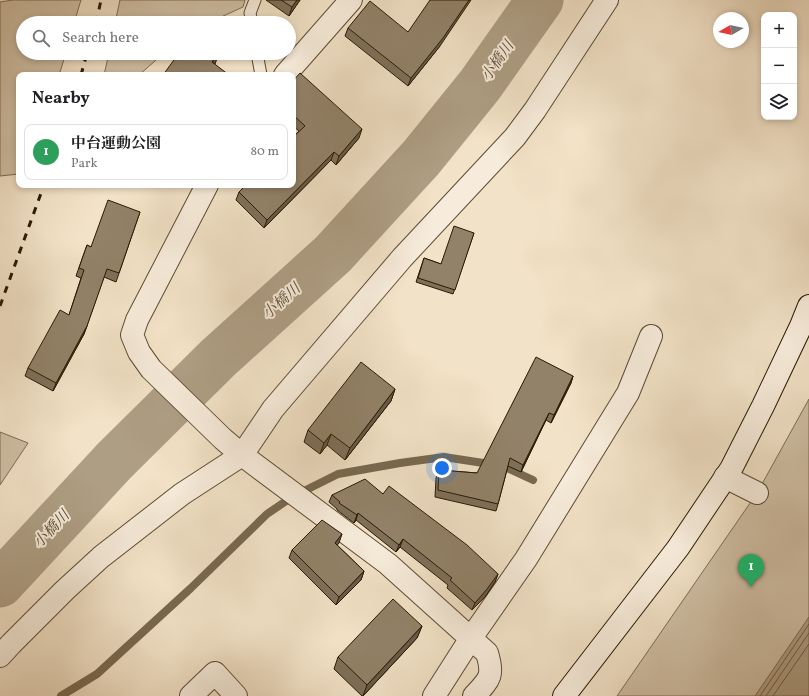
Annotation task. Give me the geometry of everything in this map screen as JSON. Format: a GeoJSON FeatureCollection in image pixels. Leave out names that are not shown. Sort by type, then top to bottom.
{"type":"FeatureCollection","features":[{"type":"Feature","properties":{"kind":"street"},"geometry":{"type":"LineString","coordinates":[[288,72],[351,0]]}},
{"type":"Feature","properties":{"kind":"street"},"geometry":{"type":"LineString","coordinates":[[0,656],[65,590],[102,557],[182,494],[242,455],[274,409],[402,258],[514,137],[535,110],[607,0]]}},
{"type":"Feature","properties":{"kind":"street"},"geometry":{"type":"LineString","coordinates":[[205,188],[137,320],[132,335],[139,352],[151,369],[223,439],[242,455],[388,564],[487,653],[492,667],[487,682],[474,696]]}},
{"type":"Feature","properties":{"kind":"street"},"geometry":{"type":"LineString","coordinates":[[564,696],[678,548],[725,477],[763,406],[809,306]]}},
{"type":"Feature","properties":{"kind":"street"},"geometry":{"type":"LineString","coordinates":[[434,696],[471,638],[526,559],[628,393],[651,336]]}},
{"type":"Feature","properties":{"kind":"street"},"geometry":{"type":"LineString","coordinates":[[725,477],[757,493]]}},
{"type":"Feature","properties":{"kind":"street"},"geometry":{"type":"LineString","coordinates":[[191,696],[216,673],[236,696]]}},
{"type":"Feature","properties":{"kind":"lane"},"geometry":{"type":"LineString","coordinates":[[251,16],[250,13],[255,0]]}},
{"type":"Feature","properties":{"kind":"lane"},"geometry":{"type":"LineString","coordinates":[[258,60],[260,72]]}},
{"type":"Feature","properties":{"kind":"shaded area"},"geometry":{"type":"Polygon","coordinates":[[[13,0],[81,0],[76,16],[16,16],[16,60],[64,60],[60,72],[16,72],[16,174],[0,176],[0,2],[13,0]]]}},
{"type":"Feature","properties":{"kind":"shaded area"},"geometry":{"type":"Polygon","coordinates":[[[120,0],[245,0],[243,7],[223,16],[117,16],[120,0]]]}},
{"type":"Feature","properties":{"kind":"shaded area"},"geometry":{"type":"Polygon","coordinates":[[[107,60],[156,60],[142,72],[105,72],[107,60]]]}},
{"type":"Feature","properties":{"kind":"shaded area"},"geometry":{"type":"Polygon","coordinates":[[[809,399],[809,696],[617,696],[757,493],[809,399]]]}},
{"type":"Feature","properties":{"kind":"shaded area"},"geometry":{"type":"Polygon","coordinates":[[[0,432],[28,443],[0,485],[0,432]]]}},
{"type":"Feature","properties":{"kind":"water"},"geometry":{"type":"Polygon","coordinates":[[[809,617],[809,696],[755,696],[809,617]]]}},
{"type":"Feature","properties":{"kind":"building"},"geometry":{"type":"Polygon","coordinates":[[[281,0],[297,0],[292,7],[281,0]]]}},
{"type":"Feature","properties":{"kind":"building"},"geometry":{"type":"Polygon","coordinates":[[[430,0],[469,0],[443,38],[411,78],[348,28],[370,1],[408,32],[430,0]]]}},
{"type":"Feature","properties":{"kind":"building"},"geometry":{"type":"Polygon","coordinates":[[[174,60],[214,60],[212,62],[225,72],[165,72],[174,60]]]}},
{"type":"Feature","properties":{"kind":"building"},"geometry":{"type":"Polygon","coordinates":[[[300,73],[362,129],[339,156],[334,152],[267,220],[239,192],[243,188],[296,188],[296,134],[305,126],[296,118],[296,78],[300,73]]]}},
{"type":"Feature","properties":{"kind":"building"},"geometry":{"type":"Polygon","coordinates":[[[108,200],[140,212],[119,273],[107,269],[87,326],[56,383],[28,368],[60,310],[69,315],[84,270],[79,268],[87,245],[91,247],[108,200]]]}},
{"type":"Feature","properties":{"kind":"building"},"geometry":{"type":"Polygon","coordinates":[[[454,226],[474,233],[455,290],[418,278],[424,258],[441,264],[454,226]]]}},
{"type":"Feature","properties":{"kind":"building"},"geometry":{"type":"Polygon","coordinates":[[[536,357],[573,376],[554,415],[549,413],[523,465],[510,458],[498,504],[438,490],[439,470],[477,473],[536,357]]]}},
{"type":"Feature","properties":{"kind":"building"},"geometry":{"type":"Polygon","coordinates":[[[361,362],[395,389],[350,448],[331,434],[324,443],[308,430],[361,362]]]}},
{"type":"Feature","properties":{"kind":"building"},"geometry":{"type":"Polygon","coordinates":[[[365,479],[383,494],[389,486],[467,545],[498,574],[475,603],[450,580],[452,578],[403,539],[399,545],[358,513],[357,515],[339,503],[340,502],[332,495],[365,479]]]}},
{"type":"Feature","properties":{"kind":"building"},"geometry":{"type":"Polygon","coordinates":[[[322,520],[342,534],[335,543],[364,571],[339,597],[292,550],[322,520]]]}},
{"type":"Feature","properties":{"kind":"building"},"geometry":{"type":"Polygon","coordinates":[[[393,599],[422,626],[367,685],[338,657],[393,599]]]}},
{"type":"Feature","properties":{"kind":"waterway","name":"小橋川"},"geometry":{"type":"LineString","coordinates":[[0,584],[114,461],[218,358],[333,254],[421,158],[480,85],[540,0]]}},
{"type":"Feature","properties":{"kind":"waterway"},"geometry":{"type":"LineString","coordinates":[[61,696],[97,674],[191,588],[267,514],[292,497],[338,474],[444,457],[503,466],[533,480]]}},
{"type":"Feature","properties":{"kind":"railway"},"geometry":{"type":"LineString","coordinates":[[98,16],[101,0]]}},
{"type":"Feature","properties":{"kind":"railway"},"geometry":{"type":"LineString","coordinates":[[82,72],[85,60]]}},
{"type":"Feature","properties":{"kind":"railway"},"geometry":{"type":"LineString","coordinates":[[0,306],[43,188]]}},
{"type":"Feature","properties":{"kind":"place","name":"中台運動公園"},"geometry":{"type":"Point","coordinates":[751,587]}}]}
